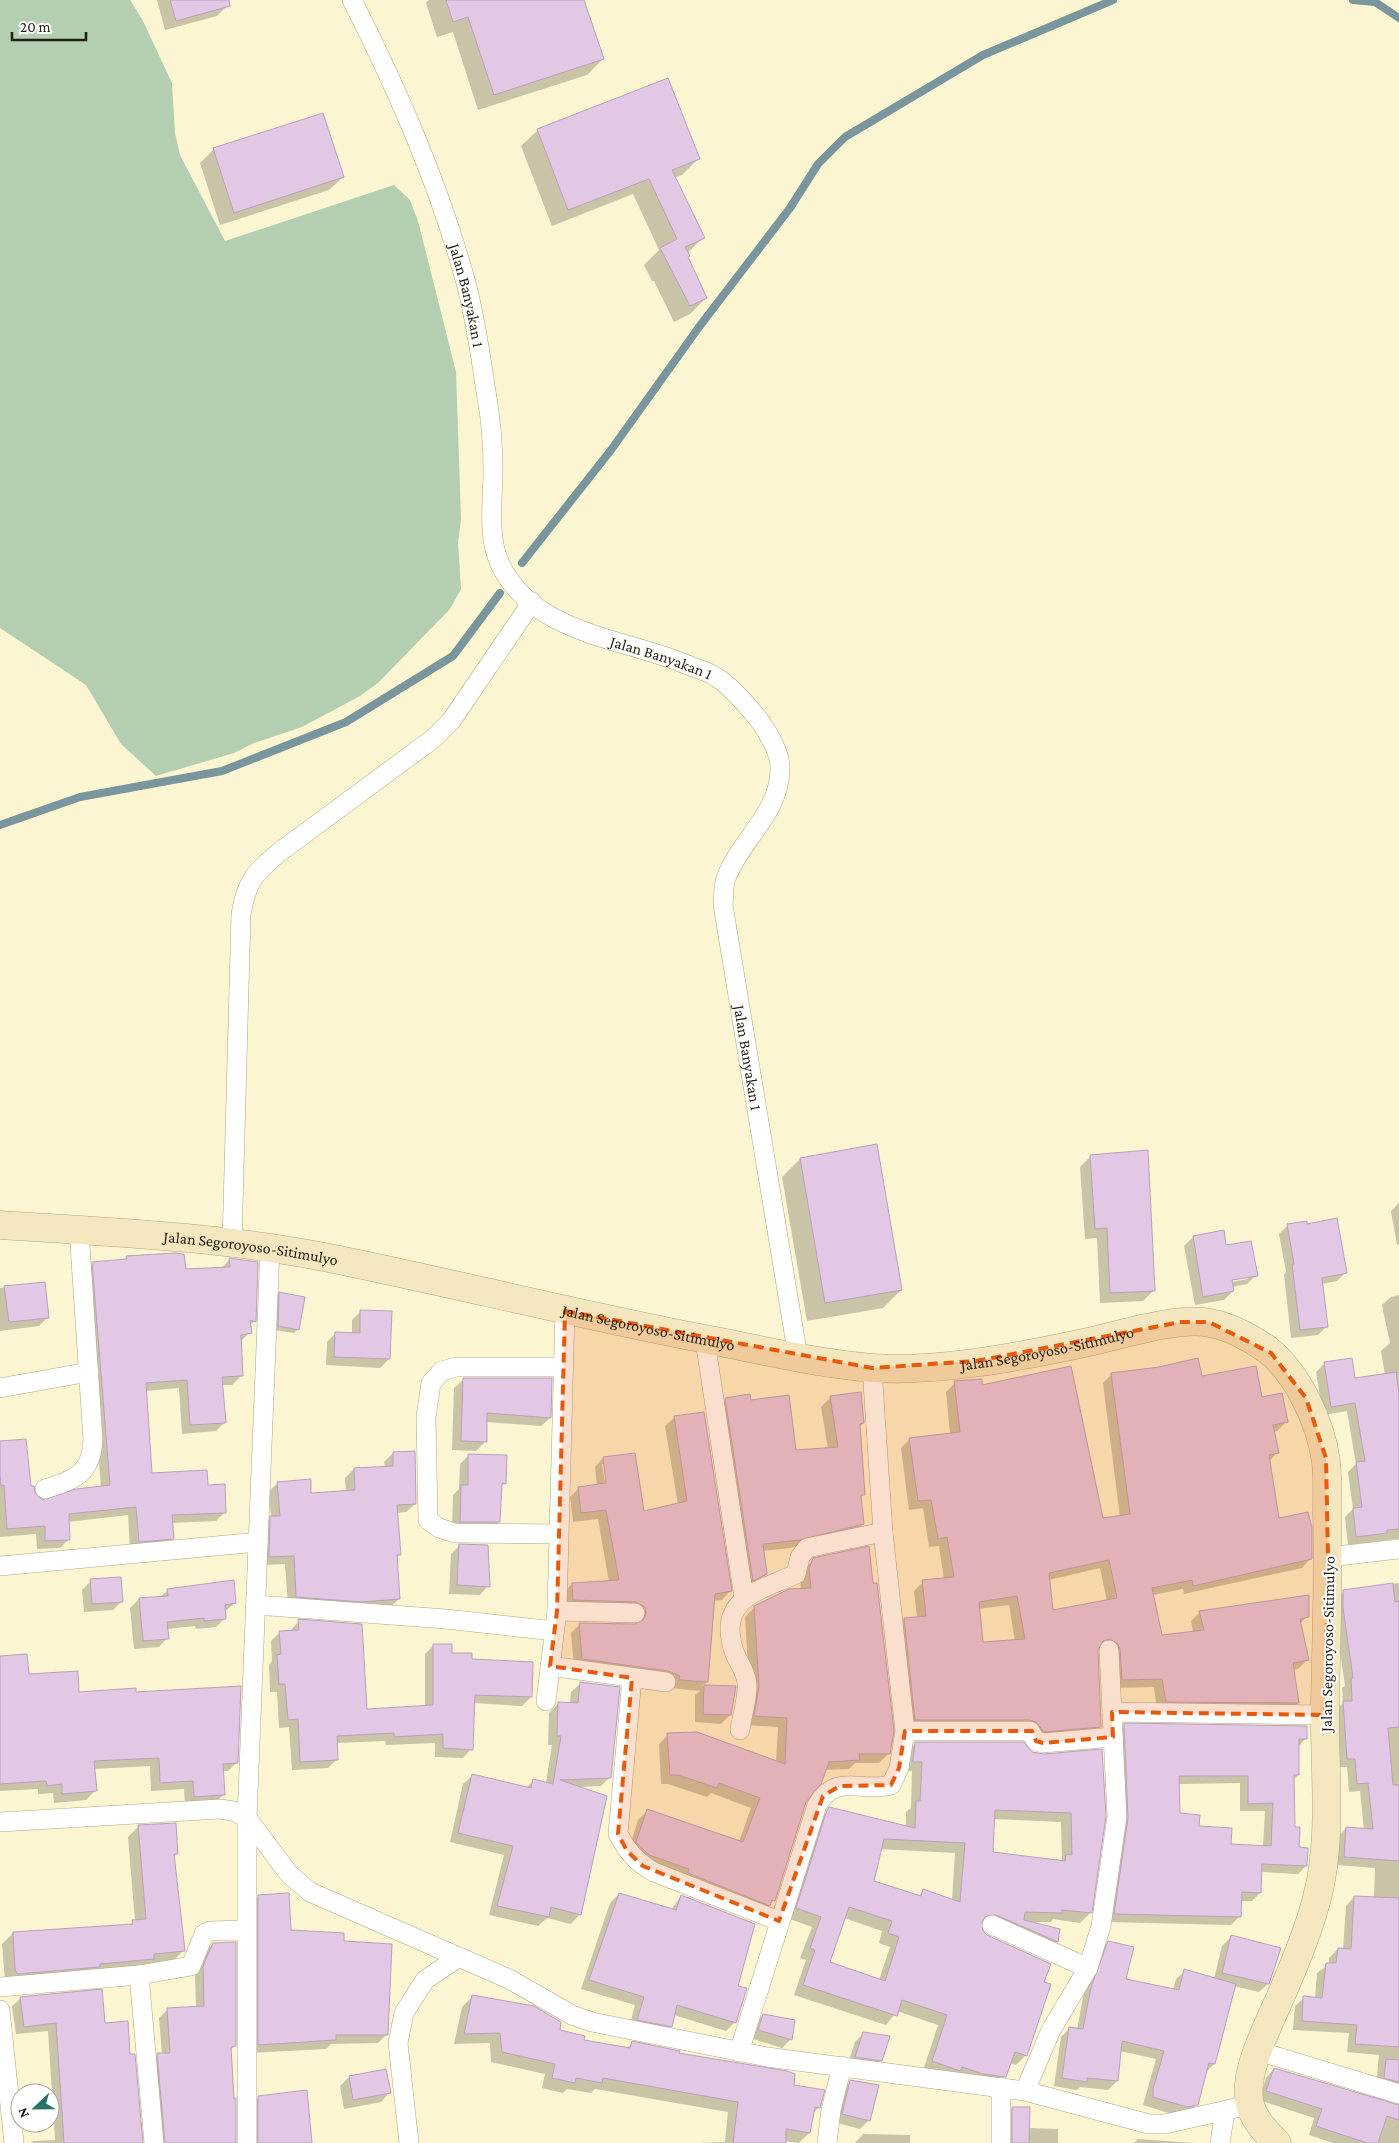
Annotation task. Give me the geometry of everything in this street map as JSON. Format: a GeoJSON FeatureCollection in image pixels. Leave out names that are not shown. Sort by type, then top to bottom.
{"type":"FeatureCollection","features":[{"type":"Feature","properties":{"kind":"main road","name":"Jalan Segoroyoso-Sitimulyo"},"geometry":{"type":"LineString","coordinates":[[0,1225],[79,1230],[270,1248],[338,1260],[564,1311],[705,1340],[872,1368],[916,1368],[1048,1351],[1181,1322],[1208,1322],[1231,1330],[1271,1353],[1287,1370],[1306,1398],[1326,1458],[1328,1557],[1325,1850],[1318,1894],[1297,1959],[1258,2051],[1248,2086],[1237,2108]]}},
{"type":"Feature","properties":{"kind":"main road"},"geometry":{"type":"LineString","coordinates":[[1237,2108],[1259,2124],[1277,2143]]}},
{"type":"Feature","properties":{"kind":"street","name":"Jalan Banyakan 1"},"geometry":{"type":"LineString","coordinates":[[352,0],[378,51],[422,150],[466,286],[488,402],[493,468],[491,502],[494,543],[500,564],[514,585],[532,602],[568,627],[668,656],[715,676],[750,708],[768,731],[781,768],[776,801],[742,848],[725,880],[724,905],[798,1357]]}},
{"type":"Feature","properties":{"kind":"street"},"geometry":{"type":"LineString","coordinates":[[232,1244],[241,914],[245,891],[259,869],[440,732],[451,721],[532,602]]}},
{"type":"Feature","properties":{"kind":"street"},"geometry":{"type":"LineString","coordinates":[[45,1489],[72,1480],[85,1470],[92,1456],[93,1440],[79,1230]]}},
{"type":"Feature","properties":{"kind":"street"},"geometry":{"type":"LineString","coordinates":[[247,2143],[247,1818],[270,1248]]}},
{"type":"Feature","properties":{"kind":"street"},"geometry":{"type":"LineString","coordinates":[[546,1701],[557,1611],[564,1311]]}},
{"type":"Feature","properties":{"kind":"street"},"geometry":{"type":"LineString","coordinates":[[705,1340],[744,1598]]}},
{"type":"Feature","properties":{"kind":"street"},"geometry":{"type":"LineString","coordinates":[[558,1534],[455,1533],[439,1528],[428,1520],[426,1416],[431,1383],[442,1371],[474,1366],[563,1367]]}},
{"type":"Feature","properties":{"kind":"street"},"geometry":{"type":"LineString","coordinates":[[739,2052],[817,1805],[831,1788],[840,1786],[883,1787],[891,1785],[899,1768],[905,1732],[883,1532],[872,1368]]}},
{"type":"Feature","properties":{"kind":"street"},"geometry":{"type":"LineString","coordinates":[[0,1388],[89,1372]]}},
{"type":"Feature","properties":{"kind":"street"},"geometry":{"type":"LineString","coordinates":[[740,1730],[747,1685],[744,1667],[733,1651],[730,1634],[733,1612],[744,1598],[762,1587],[796,1574],[800,1557],[807,1548],[883,1532]]}},
{"type":"Feature","properties":{"kind":"street"},"geometry":{"type":"LineString","coordinates":[[0,1566],[258,1542]]}},
{"type":"Feature","properties":{"kind":"street"},"geometry":{"type":"LineString","coordinates":[[1328,1557],[1399,1549]]}},
{"type":"Feature","properties":{"kind":"street"},"geometry":{"type":"LineString","coordinates":[[256,1605],[446,1619],[554,1631]]}},
{"type":"Feature","properties":{"kind":"street"},"geometry":{"type":"LineString","coordinates":[[557,1611],[635,1613]]}},
{"type":"Feature","properties":{"kind":"street"},"geometry":{"type":"LineString","coordinates":[[1025,2091],[1050,2030],[1088,1968],[1101,1926],[1117,1816],[1109,1650]]}},
{"type":"Feature","properties":{"kind":"street"},"geometry":{"type":"LineString","coordinates":[[550,1666],[666,1682]]}},
{"type":"Feature","properties":{"kind":"street"},"geometry":{"type":"LineString","coordinates":[[632,1678],[618,1834],[627,1851],[643,1866],[654,1872],[779,1921]]}},
{"type":"Feature","properties":{"kind":"street"},"geometry":{"type":"LineString","coordinates":[[1112,1712],[1325,1715]]}},
{"type":"Feature","properties":{"kind":"street"},"geometry":{"type":"LineString","coordinates":[[905,1732],[1030,1731],[1036,1741],[1043,1743],[1113,1737]]}},
{"type":"Feature","properties":{"kind":"street"},"geometry":{"type":"LineString","coordinates":[[0,1822],[220,1809],[233,1811],[247,1818],[289,1874],[310,1892],[521,1985],[582,2019],[739,2052],[1025,2091],[1149,2124],[1165,2124],[1237,2108]]}},
{"type":"Feature","properties":{"kind":"street"},"geometry":{"type":"LineString","coordinates":[[992,1924],[1088,1968]]}},
{"type":"Feature","properties":{"kind":"street"},"geometry":{"type":"LineString","coordinates":[[0,1987],[139,1975],[191,1966],[204,1934],[210,1931],[246,1930]]}},
{"type":"Feature","properties":{"kind":"street"},"geometry":{"type":"LineString","coordinates":[[409,2143],[398,2043],[404,2012],[425,1980],[459,1957]]}},
{"type":"Feature","properties":{"kind":"street"},"geometry":{"type":"LineString","coordinates":[[139,1975],[154,2143]]}},
{"type":"Feature","properties":{"kind":"street"},"geometry":{"type":"LineString","coordinates":[[0,2010],[14,2143]]}},
{"type":"Feature","properties":{"kind":"street"},"geometry":{"type":"LineString","coordinates":[[1258,2051],[1399,2094]]}},
{"type":"Feature","properties":{"kind":"street"},"geometry":{"type":"LineString","coordinates":[[827,2143],[831,2110],[842,2066]]}},
{"type":"Feature","properties":{"kind":"street"},"geometry":{"type":"LineString","coordinates":[[1001,2088],[1001,2143]]}},
{"type":"Feature","properties":{"kind":"street"},"geometry":{"type":"LineString","coordinates":[[1220,2143],[1237,2108]]}},
{"type":"Feature","properties":{"kind":"highlighted area"},"geometry":{"type":"Polygon","coordinates":[[[565,1311],[872,1368],[976,1361],[1181,1322],[1209,1322],[1271,1353],[1306,1398],[1326,1458],[1328,1557],[1325,1715],[1112,1712],[1113,1737],[1043,1743],[1036,1741],[1032,1731],[905,1731],[899,1768],[891,1785],[840,1786],[823,1796],[779,1921],[643,1866],[627,1851],[618,1834],[632,1678],[550,1666],[557,1611],[565,1311]]]}},
{"type":"Feature","properties":{"kind":"green space"},"geometry":{"type":"Polygon","coordinates":[[[0,0],[130,0],[142,19],[172,83],[175,133],[180,155],[225,241],[394,185],[410,200],[418,221],[456,372],[461,519],[458,542],[461,589],[450,609],[378,683],[360,696],[302,727],[254,743],[234,753],[156,776],[121,744],[86,685],[0,628],[0,0]]]}},
{"type":"Feature","properties":{"kind":"building"},"geometry":{"type":"Polygon","coordinates":[[[170,0],[229,0],[230,6],[176,21],[170,0]]]}},
{"type":"Feature","properties":{"kind":"building"},"geometry":{"type":"Polygon","coordinates":[[[446,0],[584,0],[604,59],[494,95],[468,17],[453,22],[446,0]]]}},
{"type":"Feature","properties":{"kind":"building"},"geometry":{"type":"Polygon","coordinates":[[[668,78],[700,159],[672,170],[705,238],[685,247],[707,298],[690,306],[660,248],[677,239],[649,179],[568,210],[537,129],[668,78]]]}},
{"type":"Feature","properties":{"kind":"building"},"geometry":{"type":"Polygon","coordinates":[[[323,113],[344,177],[234,213],[213,148],[323,113]]]}},
{"type":"Feature","properties":{"kind":"building"},"geometry":{"type":"Polygon","coordinates":[[[877,1144],[902,1290],[825,1303],[800,1158],[877,1144]]]}},
{"type":"Feature","properties":{"kind":"building"},"geometry":{"type":"Polygon","coordinates":[[[1148,1150],[1155,1291],[1110,1293],[1107,1228],[1095,1229],[1090,1155],[1148,1150]]]}},
{"type":"Feature","properties":{"kind":"building"},"geometry":{"type":"Polygon","coordinates":[[[1337,1218],[1347,1273],[1322,1278],[1328,1327],[1300,1330],[1292,1264],[1294,1264],[1287,1224],[1307,1221],[1307,1224],[1337,1218]]]}},
{"type":"Feature","properties":{"kind":"building"},"geometry":{"type":"Polygon","coordinates":[[[1224,1230],[1226,1245],[1251,1241],[1258,1276],[1232,1280],[1234,1291],[1203,1297],[1193,1236],[1224,1230]]]}},
{"type":"Feature","properties":{"kind":"building"},"geometry":{"type":"Polygon","coordinates":[[[184,1254],[186,1269],[230,1267],[229,1258],[258,1262],[256,1322],[250,1320],[252,1333],[241,1335],[243,1376],[222,1377],[226,1423],[190,1425],[187,1380],[146,1383],[152,1473],[207,1470],[208,1485],[225,1484],[226,1513],[172,1515],[174,1539],[139,1542],[136,1507],[69,1514],[70,1540],[45,1541],[45,1526],[7,1529],[4,1485],[1,1486],[0,1475],[0,1441],[26,1439],[31,1486],[34,1486],[35,1493],[42,1500],[76,1489],[110,1485],[92,1262],[127,1259],[126,1256],[184,1254]]]}},
{"type":"Feature","properties":{"kind":"building"},"geometry":{"type":"Polygon","coordinates":[[[45,1282],[49,1318],[9,1322],[4,1286],[45,1282]]]}},
{"type":"Feature","properties":{"kind":"building"},"geometry":{"type":"Polygon","coordinates":[[[279,1292],[305,1297],[299,1330],[278,1326],[279,1292]]]}},
{"type":"Feature","properties":{"kind":"building"},"geometry":{"type":"Polygon","coordinates":[[[360,1310],[392,1311],[390,1359],[334,1357],[335,1332],[360,1333],[360,1310]]]}},
{"type":"Feature","properties":{"kind":"building"},"geometry":{"type":"Polygon","coordinates":[[[1198,1358],[1202,1376],[1256,1366],[1262,1397],[1282,1393],[1288,1422],[1273,1425],[1279,1453],[1269,1455],[1279,1518],[1308,1512],[1312,1528],[1312,1559],[1193,1586],[1192,1580],[1152,1588],[1162,1635],[1204,1630],[1199,1611],[1309,1595],[1309,1617],[1300,1619],[1309,1660],[1293,1663],[1299,1703],[1166,1702],[1162,1679],[1122,1680],[1120,1649],[1118,1644],[1109,1639],[1103,1641],[1098,1650],[1101,1727],[1044,1732],[1036,1722],[1030,1720],[915,1720],[904,1618],[926,1616],[922,1580],[954,1577],[947,1537],[938,1539],[931,1500],[918,1501],[909,1438],[960,1432],[954,1381],[982,1379],[982,1385],[1071,1366],[1103,1518],[1130,1514],[1111,1373],[1159,1367],[1198,1358]],[[1109,1560],[1049,1573],[1053,1610],[1117,1598],[1109,1560]],[[1017,1596],[979,1602],[983,1642],[1025,1639],[1017,1596]]]}},
{"type":"Feature","properties":{"kind":"building"},"geometry":{"type":"Polygon","coordinates":[[[1352,1358],[1355,1378],[1396,1372],[1399,1393],[1399,1529],[1387,1530],[1387,1533],[1356,1537],[1353,1508],[1362,1507],[1356,1462],[1365,1461],[1355,1403],[1331,1407],[1324,1362],[1352,1358]]]}},
{"type":"Feature","properties":{"kind":"building"},"geometry":{"type":"Polygon","coordinates":[[[463,1378],[552,1378],[551,1418],[487,1413],[487,1442],[461,1441],[463,1378]]]}},
{"type":"Feature","properties":{"kind":"building"},"geometry":{"type":"Polygon","coordinates":[[[861,1392],[864,1423],[860,1424],[865,1495],[861,1495],[864,1524],[800,1540],[763,1544],[767,1574],[753,1581],[725,1398],[750,1394],[751,1400],[789,1395],[796,1450],[838,1447],[830,1396],[861,1392]]]}},
{"type":"Feature","properties":{"kind":"building"},"geometry":{"type":"Polygon","coordinates":[[[704,1412],[732,1591],[715,1594],[708,1682],[679,1680],[680,1676],[668,1671],[582,1659],[579,1623],[635,1624],[644,1619],[646,1613],[645,1607],[636,1602],[573,1600],[572,1583],[619,1580],[606,1510],[581,1513],[578,1487],[606,1483],[603,1457],[635,1453],[644,1511],[687,1501],[674,1416],[704,1412]]]}},
{"type":"Feature","properties":{"kind":"building"},"geometry":{"type":"Polygon","coordinates":[[[415,1451],[416,1504],[397,1505],[401,1555],[397,1555],[400,1599],[362,1602],[296,1597],[294,1556],[269,1557],[270,1516],[280,1516],[277,1482],[311,1479],[311,1493],[355,1490],[354,1468],[393,1466],[393,1452],[415,1451]]]}},
{"type":"Feature","properties":{"kind":"building"},"geometry":{"type":"Polygon","coordinates":[[[468,1454],[507,1455],[506,1484],[502,1483],[500,1522],[460,1522],[461,1485],[468,1485],[468,1454]]]}},
{"type":"Feature","properties":{"kind":"building"},"geometry":{"type":"Polygon","coordinates":[[[459,1544],[488,1545],[490,1587],[457,1585],[459,1544]]]}},
{"type":"Feature","properties":{"kind":"building"},"geometry":{"type":"Polygon","coordinates":[[[869,1546],[873,1583],[877,1583],[894,1731],[890,1754],[859,1754],[860,1760],[829,1762],[821,1784],[806,1802],[775,1901],[772,1900],[770,1906],[688,1873],[689,1869],[649,1855],[636,1842],[647,1809],[743,1842],[760,1798],[719,1783],[717,1788],[678,1775],[670,1775],[667,1733],[697,1732],[785,1764],[787,1718],[754,1716],[759,1687],[754,1606],[789,1589],[811,1588],[809,1569],[813,1558],[869,1546]]]}},
{"type":"Feature","properties":{"kind":"building"},"geometry":{"type":"Polygon","coordinates":[[[121,1577],[123,1602],[92,1604],[90,1579],[121,1577]]]}},
{"type":"Feature","properties":{"kind":"building"},"geometry":{"type":"Polygon","coordinates":[[[234,1580],[236,1603],[225,1605],[226,1619],[204,1621],[204,1618],[167,1622],[169,1639],[143,1641],[139,1598],[168,1596],[167,1589],[234,1580]]]}},
{"type":"Feature","properties":{"kind":"building"},"geometry":{"type":"Polygon","coordinates":[[[1393,1583],[1395,1602],[1399,1601],[1399,1727],[1388,1728],[1393,1785],[1399,1785],[1399,1861],[1344,1857],[1346,1827],[1373,1829],[1368,1783],[1357,1784],[1355,1759],[1347,1759],[1343,1701],[1352,1701],[1351,1678],[1353,1678],[1343,1608],[1343,1590],[1393,1583]]]}},
{"type":"Feature","properties":{"kind":"building"},"geometry":{"type":"Polygon","coordinates":[[[298,1619],[362,1624],[367,1709],[433,1705],[433,1644],[452,1644],[452,1653],[472,1653],[472,1659],[533,1662],[532,1697],[475,1695],[473,1750],[443,1748],[443,1734],[394,1737],[394,1733],[337,1736],[338,1760],[300,1762],[298,1719],[288,1720],[285,1684],[279,1684],[277,1655],[281,1654],[279,1631],[299,1630],[298,1619]]]}},
{"type":"Feature","properties":{"kind":"building"},"geometry":{"type":"Polygon","coordinates":[[[27,1654],[29,1674],[78,1671],[79,1692],[136,1688],[136,1692],[241,1686],[238,1763],[223,1764],[225,1795],[194,1797],[193,1781],[160,1783],[159,1758],[94,1761],[97,1791],[62,1794],[62,1784],[47,1786],[46,1781],[0,1784],[0,1656],[27,1654]]]}},
{"type":"Feature","properties":{"kind":"building"},"geometry":{"type":"Polygon","coordinates":[[[580,1682],[620,1687],[611,1778],[560,1780],[607,1796],[581,1915],[551,1907],[549,1917],[497,1906],[513,1846],[458,1833],[472,1774],[531,1788],[533,1779],[553,1784],[561,1736],[557,1736],[558,1702],[578,1703],[580,1682]]]}},
{"type":"Feature","properties":{"kind":"building"},"geometry":{"type":"Polygon","coordinates":[[[704,1685],[736,1686],[731,1715],[703,1714],[704,1685]]]}},
{"type":"Feature","properties":{"kind":"building"},"geometry":{"type":"Polygon","coordinates":[[[1124,1723],[1307,1726],[1307,1739],[1299,1739],[1299,1775],[1294,1775],[1295,1827],[1300,1827],[1299,1847],[1308,1848],[1307,1866],[1262,1864],[1261,1893],[1242,1892],[1241,1917],[1114,1914],[1128,1818],[1124,1723]],[[1179,1776],[1180,1813],[1200,1815],[1199,1826],[1232,1828],[1231,1844],[1271,1846],[1273,1803],[1248,1804],[1248,1776],[1179,1776]]]}},
{"type":"Feature","properties":{"kind":"building"},"geometry":{"type":"Polygon","coordinates":[[[915,1742],[1024,1742],[1032,1752],[1044,1754],[1102,1749],[1106,1816],[1092,1913],[1062,1910],[1062,1913],[1025,1912],[1024,1920],[1060,1929],[1058,1942],[996,1915],[986,1916],[982,1921],[983,1931],[987,1935],[1051,1964],[1044,1982],[1051,1984],[1027,2056],[1015,2052],[1006,2077],[983,2074],[962,2067],[960,2071],[932,2061],[947,2015],[902,2000],[897,2016],[803,1985],[815,1950],[810,1948],[821,1917],[796,1908],[827,1810],[829,1807],[915,1828],[916,1801],[920,1801],[922,1762],[913,1762],[915,1742]],[[995,1810],[993,1852],[1065,1861],[1066,1854],[1072,1855],[1071,1813],[995,1810]],[[884,1839],[874,1881],[921,1896],[923,1889],[960,1902],[965,1843],[884,1839]],[[849,1907],[830,1962],[885,1981],[899,1937],[888,1933],[892,1921],[849,1907]]]}},
{"type":"Feature","properties":{"kind":"building"},"geometry":{"type":"Polygon","coordinates":[[[176,1823],[178,1854],[174,1854],[185,1951],[154,1954],[154,1959],[100,1964],[100,1967],[18,1974],[15,1970],[13,1932],[133,1924],[132,1920],[146,1919],[138,1825],[176,1823]]]}},
{"type":"Feature","properties":{"kind":"building"},"geometry":{"type":"Polygon","coordinates":[[[289,1893],[291,1930],[344,1933],[344,1941],[392,1944],[388,2035],[336,2035],[336,2040],[258,2045],[258,1895],[289,1893]]]}},
{"type":"Feature","properties":{"kind":"building"},"geometry":{"type":"Polygon","coordinates":[[[619,1893],[676,1910],[681,1895],[755,1924],[738,1986],[747,1988],[736,2023],[677,2005],[672,2027],[637,2020],[644,1997],[589,1980],[619,1893]]]}},
{"type":"Feature","properties":{"kind":"building"},"geometry":{"type":"Polygon","coordinates":[[[1354,1896],[1399,1898],[1399,2047],[1355,2044],[1357,2025],[1302,2021],[1303,1996],[1322,1998],[1326,1963],[1336,1963],[1338,1948],[1351,1949],[1354,1896]]]}},
{"type":"Feature","properties":{"kind":"building"},"geometry":{"type":"Polygon","coordinates":[[[1231,1935],[1281,1948],[1269,1984],[1222,1973],[1231,1935]]]}},
{"type":"Feature","properties":{"kind":"building"},"geometry":{"type":"Polygon","coordinates":[[[1108,1941],[1134,1947],[1126,1979],[1179,1990],[1184,1969],[1236,1984],[1215,2064],[1209,2063],[1198,2105],[1187,2107],[1153,2097],[1153,2089],[1164,2051],[1122,2041],[1118,2081],[1087,2078],[1087,2082],[1062,2078],[1069,2027],[1083,2029],[1091,1987],[1108,1941]]]}},
{"type":"Feature","properties":{"kind":"building"},"geometry":{"type":"Polygon","coordinates":[[[236,1942],[236,2046],[231,2047],[234,2099],[236,2098],[236,2143],[165,2143],[157,2053],[170,2053],[167,2008],[204,2006],[203,1966],[213,1943],[236,1942]]]}},
{"type":"Feature","properties":{"kind":"building"},"geometry":{"type":"Polygon","coordinates":[[[102,1989],[105,2023],[128,2021],[130,2054],[135,2054],[143,2143],[64,2143],[56,2023],[24,2027],[20,1997],[102,1989]]]}},
{"type":"Feature","properties":{"kind":"building"},"geometry":{"type":"Polygon","coordinates":[[[472,1995],[534,2006],[561,2022],[560,2030],[585,2036],[584,2040],[630,2048],[632,2041],[680,2051],[679,2053],[787,2071],[795,2074],[794,2085],[825,2090],[820,2108],[815,2107],[810,2133],[786,2129],[786,2143],[733,2143],[738,2102],[603,2078],[602,2083],[576,2078],[575,2083],[552,2078],[555,2064],[502,2052],[500,2033],[464,2034],[472,1995]]]}},
{"type":"Feature","properties":{"kind":"building"},"geometry":{"type":"Polygon","coordinates":[[[763,2014],[795,2020],[792,2040],[758,2030],[763,2014]]]}},
{"type":"Feature","properties":{"kind":"building"},"geometry":{"type":"Polygon","coordinates":[[[863,2032],[890,2036],[882,2061],[855,2057],[863,2032]]]}},
{"type":"Feature","properties":{"kind":"building"},"geometry":{"type":"Polygon","coordinates":[[[1386,2059],[1399,2060],[1399,2082],[1384,2078],[1386,2059]]]}},
{"type":"Feature","properties":{"kind":"building"},"geometry":{"type":"Polygon","coordinates":[[[1274,2068],[1399,2105],[1399,2120],[1387,2116],[1378,2143],[1367,2143],[1316,2126],[1322,2109],[1266,2091],[1274,2068]]]}},
{"type":"Feature","properties":{"kind":"building"},"geometry":{"type":"Polygon","coordinates":[[[386,2069],[391,2093],[353,2100],[349,2076],[386,2069]]]}},
{"type":"Feature","properties":{"kind":"building"},"geometry":{"type":"Polygon","coordinates":[[[850,2080],[879,2085],[870,2121],[842,2114],[850,2080]]]}},
{"type":"Feature","properties":{"kind":"building"},"geometry":{"type":"Polygon","coordinates":[[[307,2090],[312,2143],[258,2143],[258,2096],[307,2090]]]}},
{"type":"Feature","properties":{"kind":"building"},"geometry":{"type":"Polygon","coordinates":[[[1012,2107],[1030,2107],[1029,2143],[1012,2143],[1012,2107]]]}},
{"type":"Feature","properties":{"kind":"waterway"},"geometry":{"type":"LineString","coordinates":[[522,563],[611,450],[699,327],[790,208],[818,164],[845,137],[983,55],[1113,0]]}},
{"type":"Feature","properties":{"kind":"waterway"},"geometry":{"type":"LineString","coordinates":[[1353,0],[1375,2],[1399,18]]}},
{"type":"Feature","properties":{"kind":"waterway"},"geometry":{"type":"LineString","coordinates":[[0,825],[80,797],[222,771],[346,722],[453,656],[500,593]]}}]}
